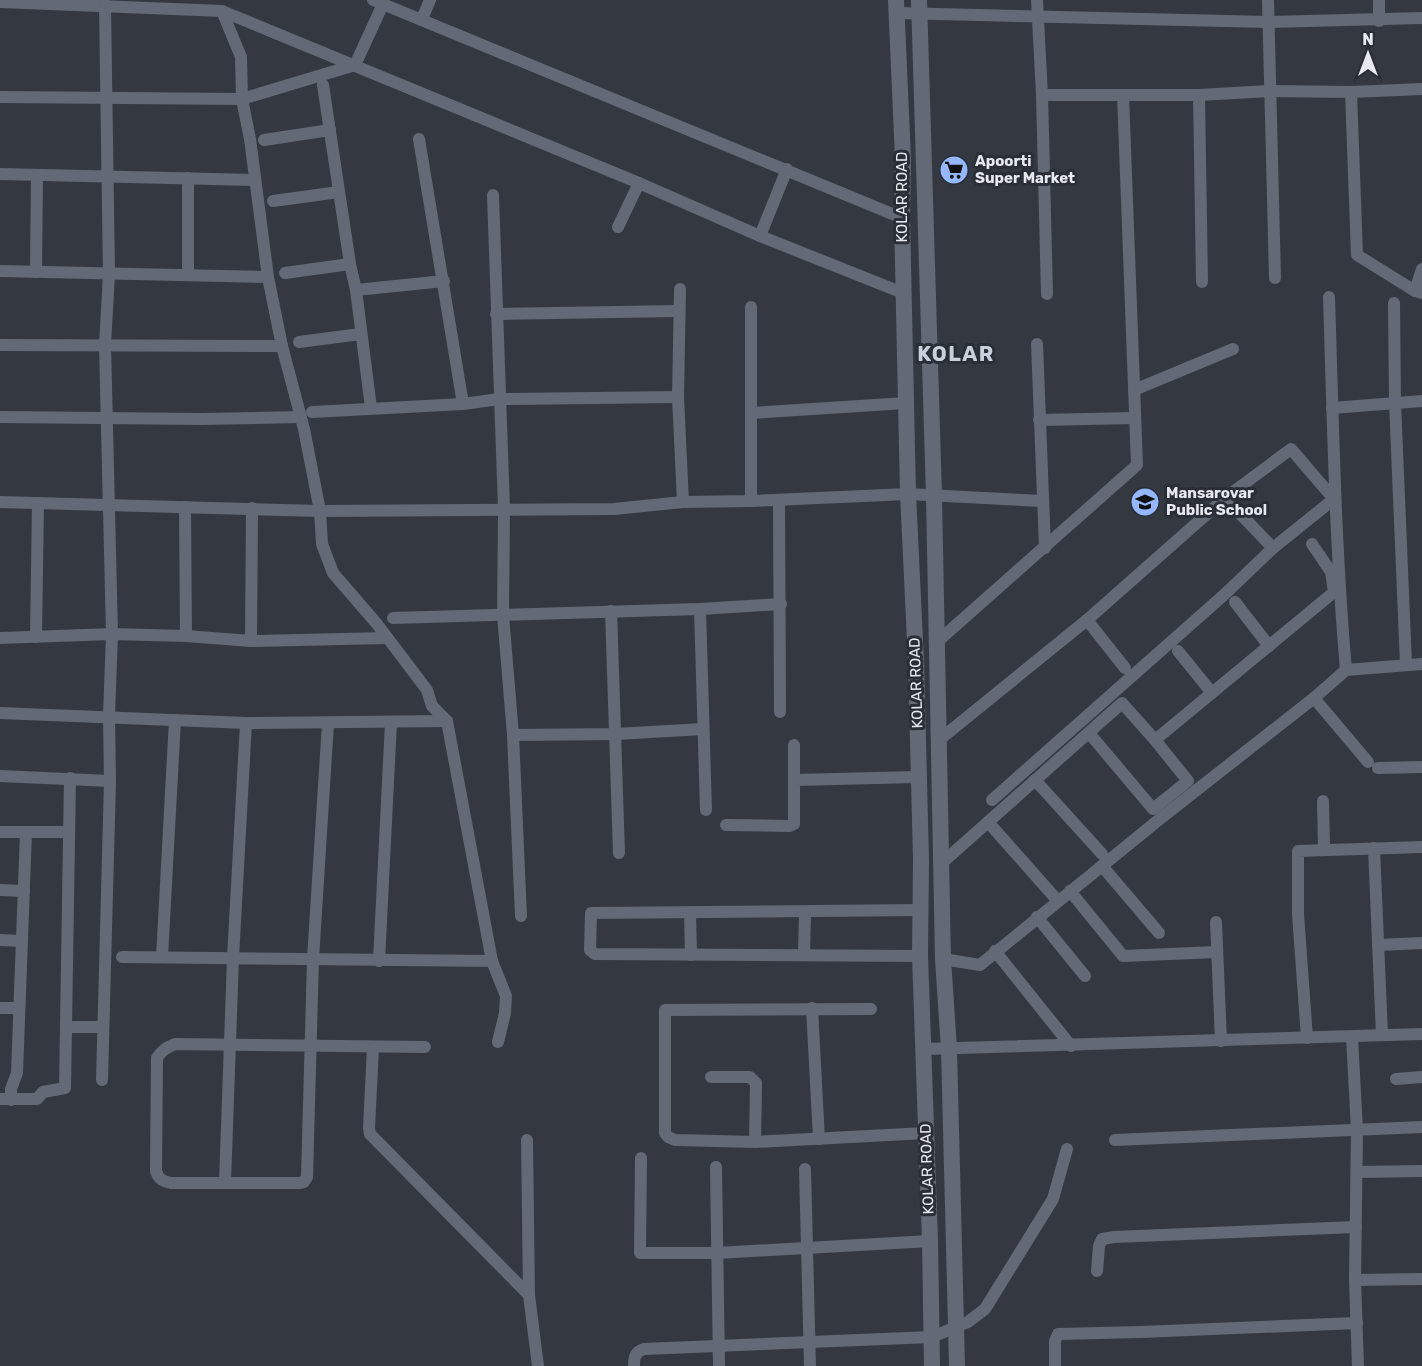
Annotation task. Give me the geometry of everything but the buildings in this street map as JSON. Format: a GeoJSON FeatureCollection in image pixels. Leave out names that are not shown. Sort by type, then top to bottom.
{"type":"FeatureCollection","features":[{"type":"Feature","properties":{"kind":"main road","name":"KOLAR ROAD"},"geometry":{"type":"LineString","coordinates":[[896,6],[903,159],[903,293],[908,494],[916,661],[921,860],[920,956],[932,1366]]}},
{"type":"Feature","properties":{"kind":"main road","name":"KOLAR ROAD"},"geometry":{"type":"LineString","coordinates":[[919,7],[957,1366]]}},
{"type":"Feature","properties":{"kind":"street"},"geometry":{"type":"LineString","coordinates":[[422,19],[430,0]]}},
{"type":"Feature","properties":{"kind":"street"},"geometry":{"type":"LineString","coordinates":[[1037,0],[1047,294]]}},
{"type":"Feature","properties":{"kind":"street"},"geometry":{"type":"LineString","coordinates":[[1268,0],[1275,278]]}},
{"type":"Feature","properties":{"kind":"street"},"geometry":{"type":"LineString","coordinates":[[1379,0],[1379,21]]}},
{"type":"Feature","properties":{"kind":"street"},"geometry":{"type":"LineString","coordinates":[[0,2],[222,11],[639,183],[760,236],[903,293]]}},
{"type":"Feature","properties":{"kind":"street"},"geometry":{"type":"LineString","coordinates":[[355,65],[378,2],[902,218]]}},
{"type":"Feature","properties":{"kind":"street"},"geometry":{"type":"LineString","coordinates":[[102,1080],[112,634],[105,345],[109,274],[109,176],[105,5]]}},
{"type":"Feature","properties":{"kind":"street"},"geometry":{"type":"LineString","coordinates":[[896,6],[1038,16],[1268,22],[1379,21],[1422,18]]}},
{"type":"Feature","properties":{"kind":"street"},"geometry":{"type":"LineString","coordinates":[[222,11],[242,57],[242,99],[268,278],[282,346],[304,429],[320,511],[322,544],[333,573],[387,638],[427,690],[432,706],[447,721],[492,961],[506,996],[505,1013],[498,1042]]}},
{"type":"Feature","properties":{"kind":"street"},"geometry":{"type":"LineString","coordinates":[[0,97],[242,99],[355,65]]}},
{"type":"Feature","properties":{"kind":"street"},"geometry":{"type":"LineString","coordinates":[[323,85],[356,290],[371,408]]}},
{"type":"Feature","properties":{"kind":"street"},"geometry":{"type":"LineString","coordinates":[[1042,95],[1351,92],[1422,89]]}},
{"type":"Feature","properties":{"kind":"street"},"geometry":{"type":"LineString","coordinates":[[1351,92],[1357,255],[1418,292],[1422,269]]}},
{"type":"Feature","properties":{"kind":"street"},"geometry":{"type":"LineString","coordinates":[[937,642],[1045,549],[1137,465],[1123,94]]}},
{"type":"Feature","properties":{"kind":"street"},"geometry":{"type":"LineString","coordinates":[[1200,94],[1202,282]]}},
{"type":"Feature","properties":{"kind":"street"},"geometry":{"type":"LineString","coordinates":[[264,140],[330,130]]}},
{"type":"Feature","properties":{"kind":"street"},"geometry":{"type":"LineString","coordinates":[[419,139],[463,404]]}},
{"type":"Feature","properties":{"kind":"street"},"geometry":{"type":"LineString","coordinates":[[760,236],[787,169]]}},
{"type":"Feature","properties":{"kind":"street"},"geometry":{"type":"LineString","coordinates":[[0,174],[255,180]]}},
{"type":"Feature","properties":{"kind":"street"},"geometry":{"type":"LineString","coordinates":[[36,272],[37,175]]}},
{"type":"Feature","properties":{"kind":"street"},"geometry":{"type":"LineString","coordinates":[[188,178],[188,275]]}},
{"type":"Feature","properties":{"kind":"street"},"geometry":{"type":"LineString","coordinates":[[618,227],[639,183]]}},
{"type":"Feature","properties":{"kind":"street"},"geometry":{"type":"LineString","coordinates":[[273,201],[339,192]]}},
{"type":"Feature","properties":{"kind":"street"},"geometry":{"type":"LineString","coordinates":[[493,195],[504,509],[503,615],[513,735],[521,916]]}},
{"type":"Feature","properties":{"kind":"street"},"geometry":{"type":"LineString","coordinates":[[285,273],[350,264]]}},
{"type":"Feature","properties":{"kind":"street"},"geometry":{"type":"LineString","coordinates":[[0,271],[268,278]]}},
{"type":"Feature","properties":{"kind":"street"},"geometry":{"type":"LineString","coordinates":[[356,290],[444,281]]}},
{"type":"Feature","properties":{"kind":"street"},"geometry":{"type":"LineString","coordinates":[[680,289],[678,397],[683,502]]}},
{"type":"Feature","properties":{"kind":"street"},"geometry":{"type":"LineString","coordinates":[[1329,297],[1334,499],[1346,670]]}},
{"type":"Feature","properties":{"kind":"street"},"geometry":{"type":"LineString","coordinates":[[1394,303],[1395,402],[1406,665]]}},
{"type":"Feature","properties":{"kind":"street"},"geometry":{"type":"LineString","coordinates":[[751,307],[751,501]]}},
{"type":"Feature","properties":{"kind":"street"},"geometry":{"type":"LineString","coordinates":[[496,314],[678,311]]}},
{"type":"Feature","properties":{"kind":"street"},"geometry":{"type":"LineString","coordinates":[[299,342],[362,334]]}},
{"type":"Feature","properties":{"kind":"street"},"geometry":{"type":"LineString","coordinates":[[0,345],[282,346]]}},
{"type":"Feature","properties":{"kind":"street"},"geometry":{"type":"LineString","coordinates":[[1037,345],[1045,549]]}},
{"type":"Feature","properties":{"kind":"street"},"geometry":{"type":"LineString","coordinates":[[1134,390],[1233,348]]}},
{"type":"Feature","properties":{"kind":"street"},"geometry":{"type":"LineString","coordinates":[[312,412],[463,404],[499,399],[678,397]]}},
{"type":"Feature","properties":{"kind":"street"},"geometry":{"type":"LineString","coordinates":[[1332,408],[1422,401]]}},
{"type":"Feature","properties":{"kind":"street"},"geometry":{"type":"LineString","coordinates":[[752,413],[906,404]]}},
{"type":"Feature","properties":{"kind":"street"},"geometry":{"type":"LineString","coordinates":[[0,417],[201,419],[300,417]]}},
{"type":"Feature","properties":{"kind":"street"},"geometry":{"type":"LineString","coordinates":[[1039,420],[1135,418]]}},
{"type":"Feature","properties":{"kind":"street"},"geometry":{"type":"LineString","coordinates":[[939,740],[1087,620],[1225,498],[1292,449],[1334,499]]}},
{"type":"Feature","properties":{"kind":"street"},"geometry":{"type":"LineString","coordinates":[[0,502],[320,511],[614,509],[683,502],[908,494],[1042,501]]}},
{"type":"Feature","properties":{"kind":"street"},"geometry":{"type":"LineString","coordinates":[[1225,498],[1273,548]]}},
{"type":"Feature","properties":{"kind":"street"},"geometry":{"type":"LineString","coordinates":[[992,800],[1225,594],[1273,548],[1334,499]]}},
{"type":"Feature","properties":{"kind":"street"},"geometry":{"type":"LineString","coordinates":[[779,500],[780,712]]}},
{"type":"Feature","properties":{"kind":"street"},"geometry":{"type":"LineString","coordinates":[[36,637],[38,503]]}},
{"type":"Feature","properties":{"kind":"street"},"geometry":{"type":"LineString","coordinates":[[185,507],[186,636]]}},
{"type":"Feature","properties":{"kind":"street"},"geometry":{"type":"LineString","coordinates":[[251,641],[252,508]]}},
{"type":"Feature","properties":{"kind":"street"},"geometry":{"type":"LineString","coordinates":[[1155,740],[1334,592],[1331,572],[1312,544]]}},
{"type":"Feature","properties":{"kind":"street"},"geometry":{"type":"LineString","coordinates":[[1235,602],[1269,646]]}},
{"type":"Feature","properties":{"kind":"street"},"geometry":{"type":"LineString","coordinates":[[393,618],[700,609],[781,604]]}},
{"type":"Feature","properties":{"kind":"street"},"geometry":{"type":"LineString","coordinates":[[700,609],[706,810]]}},
{"type":"Feature","properties":{"kind":"street"},"geometry":{"type":"LineString","coordinates":[[611,611],[619,853]]}},
{"type":"Feature","properties":{"kind":"street"},"geometry":{"type":"LineString","coordinates":[[1087,620],[1125,668]]}},
{"type":"Feature","properties":{"kind":"street"},"geometry":{"type":"LineString","coordinates":[[0,638],[112,634],[251,641],[387,638]]}},
{"type":"Feature","properties":{"kind":"street"},"geometry":{"type":"LineString","coordinates":[[1178,651],[1212,693]]}},
{"type":"Feature","properties":{"kind":"street"},"geometry":{"type":"LineString","coordinates":[[944,958],[980,965],[1070,891],[1102,860],[1314,698],[1346,670],[1422,664]]}},
{"type":"Feature","properties":{"kind":"street"},"geometry":{"type":"LineString","coordinates":[[1314,698],[1373,765],[1422,767]]}},
{"type":"Feature","properties":{"kind":"street"},"geometry":{"type":"LineString","coordinates":[[943,862],[1122,703],[1188,781],[1153,809],[1089,733]]}},
{"type":"Feature","properties":{"kind":"street"},"geometry":{"type":"LineString","coordinates":[[0,713],[246,723],[447,721]]}},
{"type":"Feature","properties":{"kind":"street"},"geometry":{"type":"LineString","coordinates":[[162,957],[175,720]]}},
{"type":"Feature","properties":{"kind":"street"},"geometry":{"type":"LineString","coordinates":[[379,961],[392,722]]}},
{"type":"Feature","properties":{"kind":"street"},"geometry":{"type":"LineString","coordinates":[[225,1183],[233,958],[246,723]]}},
{"type":"Feature","properties":{"kind":"street"},"geometry":{"type":"LineString","coordinates":[[328,723],[313,959],[310,1046],[306,1177],[304,1182],[225,1183],[171,1183],[162,1181],[158,1177],[156,1171],[157,1058],[161,1050],[175,1044],[230,1045],[310,1046],[373,1047],[425,1047]]}},
{"type":"Feature","properties":{"kind":"street"},"geometry":{"type":"LineString","coordinates":[[513,735],[616,734],[702,729]]}},
{"type":"Feature","properties":{"kind":"street"},"geometry":{"type":"LineString","coordinates":[[726,825],[790,826],[794,824],[794,745]]}},
{"type":"Feature","properties":{"kind":"street"},"geometry":{"type":"LineString","coordinates":[[0,776],[110,781]]}},
{"type":"Feature","properties":{"kind":"street"},"geometry":{"type":"LineString","coordinates":[[794,780],[918,777]]}},
{"type":"Feature","properties":{"kind":"street"},"geometry":{"type":"LineString","coordinates":[[26,832],[16,1072],[6,1099],[37,1099],[43,1092],[65,1088],[70,778]]}},
{"type":"Feature","properties":{"kind":"street"},"geometry":{"type":"LineString","coordinates":[[1035,780],[1159,933]]}},
{"type":"Feature","properties":{"kind":"street"},"geometry":{"type":"LineString","coordinates":[[1323,801],[1324,849]]}},
{"type":"Feature","properties":{"kind":"street"},"geometry":{"type":"LineString","coordinates":[[988,822],[1058,901]]}},
{"type":"Feature","properties":{"kind":"street"},"geometry":{"type":"LineString","coordinates":[[0,832],[69,832]]}},
{"type":"Feature","properties":{"kind":"street"},"geometry":{"type":"LineString","coordinates":[[1307,1038],[1298,914],[1298,850],[1422,847]]}},
{"type":"Feature","properties":{"kind":"street"},"geometry":{"type":"LineString","coordinates":[[1374,848],[1382,1035]]}},
{"type":"Feature","properties":{"kind":"street"},"geometry":{"type":"LineString","coordinates":[[0,890],[24,891]]}},
{"type":"Feature","properties":{"kind":"street"},"geometry":{"type":"LineString","coordinates":[[1070,891],[1123,956],[1217,952]]}},
{"type":"Feature","properties":{"kind":"street"},"geometry":{"type":"LineString","coordinates":[[920,910],[805,913],[590,913],[590,950],[595,954],[920,956]]}},
{"type":"Feature","properties":{"kind":"street"},"geometry":{"type":"LineString","coordinates":[[690,912],[691,955]]}},
{"type":"Feature","properties":{"kind":"street"},"geometry":{"type":"LineString","coordinates":[[804,954],[805,913]]}},
{"type":"Feature","properties":{"kind":"street"},"geometry":{"type":"LineString","coordinates":[[1037,917],[1085,976]]}},
{"type":"Feature","properties":{"kind":"street"},"geometry":{"type":"LineString","coordinates":[[1216,922],[1221,1041]]}},
{"type":"Feature","properties":{"kind":"street"},"geometry":{"type":"LineString","coordinates":[[0,940],[22,940]]}},
{"type":"Feature","properties":{"kind":"street"},"geometry":{"type":"LineString","coordinates":[[1378,945],[1422,943]]}},
{"type":"Feature","properties":{"kind":"street"},"geometry":{"type":"LineString","coordinates":[[995,951],[1071,1046]]}},
{"type":"Feature","properties":{"kind":"street"},"geometry":{"type":"LineString","coordinates":[[122,957],[492,961]]}},
{"type":"Feature","properties":{"kind":"street"},"geometry":{"type":"LineString","coordinates":[[0,1008],[19,1008]]}},
{"type":"Feature","properties":{"kind":"street"},"geometry":{"type":"LineString","coordinates":[[812,1008],[819,1139]]}},
{"type":"Feature","properties":{"kind":"street"},"geometry":{"type":"LineString","coordinates":[[871,1009],[665,1010],[665,1133],[675,1140],[755,1142],[926,1133]]}},
{"type":"Feature","properties":{"kind":"street"},"geometry":{"type":"LineString","coordinates":[[66,1027],[103,1027]]}},
{"type":"Feature","properties":{"kind":"street"},"geometry":{"type":"LineString","coordinates":[[923,1049],[1422,1034]]}},
{"type":"Feature","properties":{"kind":"street"},"geometry":{"type":"LineString","coordinates":[[1352,1037],[1357,1130],[1355,1280],[1358,1366]]}},
{"type":"Feature","properties":{"kind":"street"},"geometry":{"type":"LineString","coordinates":[[373,1047],[370,1134],[529,1295]]}},
{"type":"Feature","properties":{"kind":"street"},"geometry":{"type":"LineString","coordinates":[[711,1077],[750,1077],[754,1079],[756,1083],[755,1142]]}},
{"type":"Feature","properties":{"kind":"street"},"geometry":{"type":"LineString","coordinates":[[1396,1079],[1422,1077]]}},
{"type":"Feature","properties":{"kind":"street"},"geometry":{"type":"LineString","coordinates":[[1115,1140],[1422,1127]]}},
{"type":"Feature","properties":{"kind":"street"},"geometry":{"type":"LineString","coordinates":[[527,1140],[529,1295],[538,1366]]}},
{"type":"Feature","properties":{"kind":"street"},"geometry":{"type":"LineString","coordinates":[[634,1366],[634,1357],[639,1351],[645,1349],[932,1337],[968,1322],[985,1309],[1053,1199],[1067,1149]]}},
{"type":"Feature","properties":{"kind":"street"},"geometry":{"type":"LineString","coordinates":[[641,1158],[640,1253],[717,1253],[930,1241]]}},
{"type":"Feature","properties":{"kind":"street"},"geometry":{"type":"LineString","coordinates":[[716,1167],[719,1366]]}},
{"type":"Feature","properties":{"kind":"street"},"geometry":{"type":"LineString","coordinates":[[806,1169],[810,1366]]}},
{"type":"Feature","properties":{"kind":"street"},"geometry":{"type":"LineString","coordinates":[[1357,1172],[1422,1171]]}},
{"type":"Feature","properties":{"kind":"street"},"geometry":{"type":"LineString","coordinates":[[1097,1271],[1098,1246],[1102,1239],[1356,1227]]}},
{"type":"Feature","properties":{"kind":"street"},"geometry":{"type":"LineString","coordinates":[[1355,1280],[1422,1280]]}},
{"type":"Feature","properties":{"kind":"street"},"geometry":{"type":"LineString","coordinates":[[1055,1366],[1055,1341],[1058,1334],[1357,1323]]}},
{"type":"Feature","properties":{"kind":"place","name":"Apoorti Super Market"},"geometry":{"type":"Point","coordinates":[954,170]}},
{"type":"Feature","properties":{"kind":"place","name":"Mansarovar Public School"},"geometry":{"type":"Point","coordinates":[1145,502]}},
{"type":"Feature","properties":{"kind":"district","name":"KOLAR"},"geometry":{"type":"Point","coordinates":[956,353]}}]}
